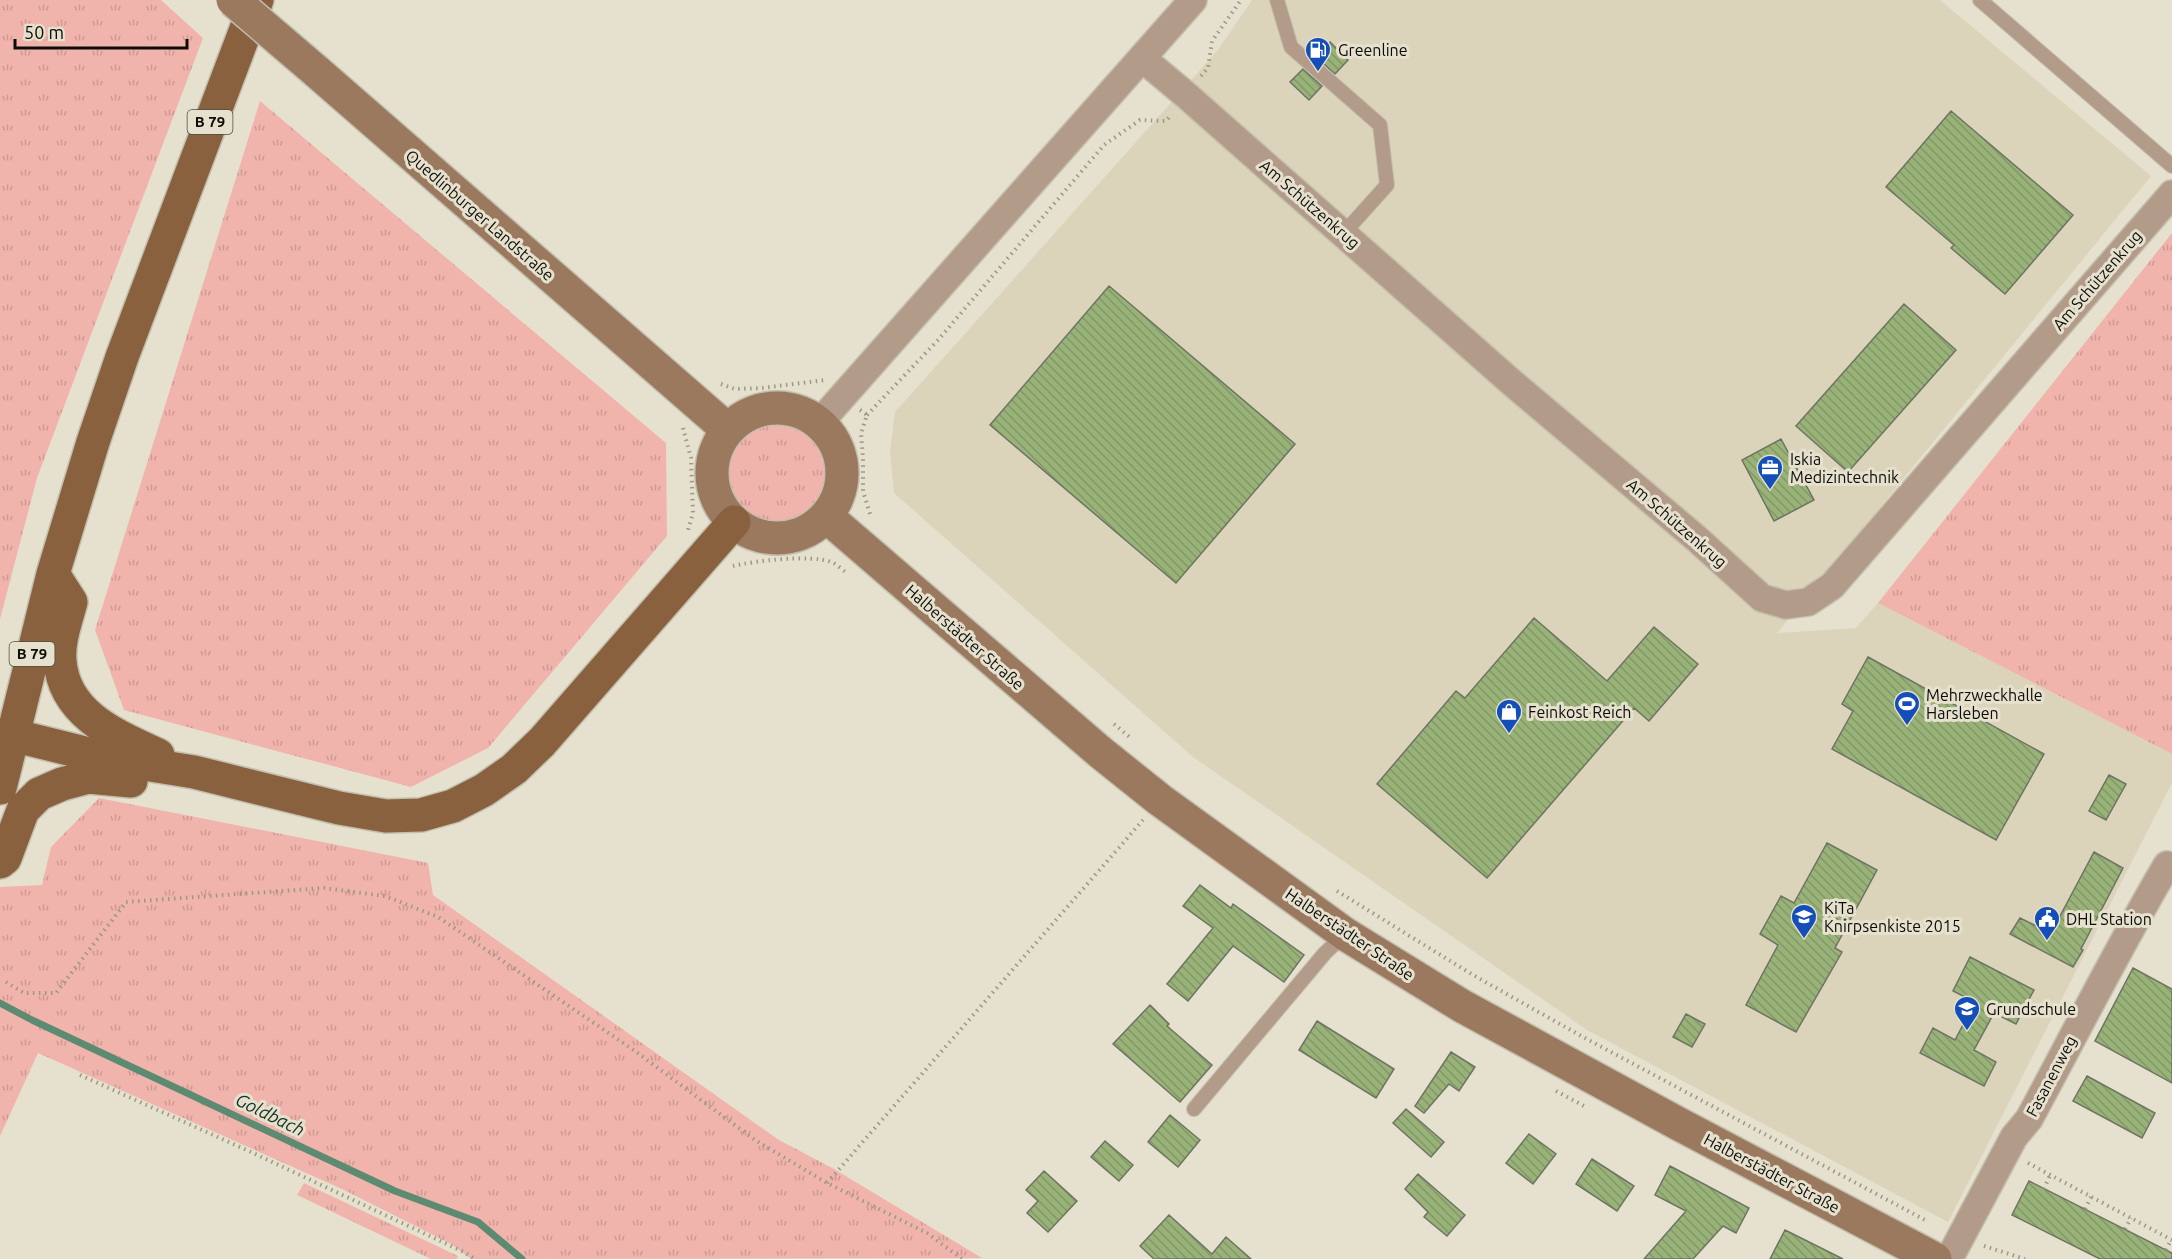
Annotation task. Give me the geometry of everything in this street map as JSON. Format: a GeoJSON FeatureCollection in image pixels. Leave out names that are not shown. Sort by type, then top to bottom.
{"type":"FeatureCollection","features":[{"type":"Feature","properties":{"kind":"main road","name":"Quedlinburger Landstraße"},"geometry":{"type":"LineString","coordinates":[[233,0],[728,430]]}},
{"type":"Feature","properties":{"kind":"main road","name":"B 79"},"geometry":{"type":"LineString","coordinates":[[0,788],[53,573],[93,442],[122,357],[257,0]]}},
{"type":"Feature","properties":{"kind":"main road"},"geometry":{"type":"LineString","coordinates":[[765,409],[794,410],[808,415],[819,423],[831,436],[839,452],[842,468],[838,494],[826,516],[815,526],[802,533],[781,538],[759,536],[734,522],[724,511],[712,485],[714,456],[728,430],[751,413],[765,409]]}},
{"type":"Feature","properties":{"kind":"main road","name":"Halberstädter Straße"},"geometry":{"type":"LineString","coordinates":[[826,516],[1021,686],[1126,773],[1345,934],[1462,1006],[1677,1123],[1948,1252]]}},
{"type":"Feature","properties":{"kind":"main road"},"geometry":{"type":"LineString","coordinates":[[12,735],[101,757],[194,772],[339,808],[386,816],[421,814],[453,806],[499,780],[542,742],[734,522]]}},
{"type":"Feature","properties":{"kind":"main road"},"geometry":{"type":"LineString","coordinates":[[53,573],[71,602],[59,660],[67,688],[77,705],[109,732],[194,772]]}},
{"type":"Feature","properties":{"kind":"main road"},"geometry":{"type":"LineString","coordinates":[[0,862],[5,858],[23,810],[39,794],[62,784],[88,777],[110,778],[161,787],[194,772]]}},
{"type":"Feature","properties":{"kind":"street"},"geometry":{"type":"LineString","coordinates":[[819,423],[1193,0]]}},
{"type":"Feature","properties":{"kind":"street","name":"Am Schützenkrug"},"geometry":{"type":"LineString","coordinates":[[1143,59],[1510,381],[1697,539],[1762,598],[1786,605],[1808,602],[1832,586],[2172,194]]}},
{"type":"Feature","properties":{"kind":"street","name":"Fasanenweg"},"geometry":{"type":"LineString","coordinates":[[1948,1252],[2014,1137],[2029,1119],[2100,983],[2167,865],[2172,866]]}},
{"type":"Feature","properties":{"kind":"lane"},"geometry":{"type":"LineString","coordinates":[[1277,0],[1292,47],[1380,125],[1387,185],[1343,234]]}},
{"type":"Feature","properties":{"kind":"lane"},"geometry":{"type":"LineString","coordinates":[[1980,0],[2172,166]]}},
{"type":"Feature","properties":{"kind":"lane"},"geometry":{"type":"LineString","coordinates":[[1194,1109],[1325,952],[1345,934]]}},
{"type":"Feature","properties":{"kind":"path"},"geometry":{"type":"LineString","coordinates":[[872,518],[863,491],[861,434],[867,415],[939,339],[1104,145],[1140,120],[1166,121],[1208,68],[1212,41],[1241,0]]}},
{"type":"Feature","properties":{"kind":"path"},"geometry":{"type":"LineString","coordinates":[[713,378],[721,385],[735,389],[802,384],[823,379],[867,415]]}},
{"type":"Feature","properties":{"kind":"path"},"geometry":{"type":"LineString","coordinates":[[1107,718],[1134,740]]}},
{"type":"Feature","properties":{"kind":"path"},"geometry":{"type":"LineString","coordinates":[[827,1183],[1144,820]]}},
{"type":"Feature","properties":{"kind":"path"},"geometry":{"type":"LineString","coordinates":[[1328,885],[1473,975],[1583,1037],[1948,1252],[2025,1259]]}},
{"type":"Feature","properties":{"kind":"path"},"geometry":{"type":"LineString","coordinates":[[6,982],[24,993],[56,993],[126,902],[324,888],[385,896],[438,917],[635,1051],[755,1140],[827,1183],[927,1233],[962,1259]]}},
{"type":"Feature","properties":{"kind":"path"},"geometry":{"type":"LineString","coordinates":[[80,1075],[251,1152],[475,1259]]}},
{"type":"Feature","properties":{"kind":"path"},"geometry":{"type":"LineString","coordinates":[[2006,1151],[2172,1240],[2166,1250]]}},
{"type":"Feature","properties":{"kind":"path"},"geometry":{"type":"LineString","coordinates":[[2044,1188],[2050,1175]]}},
{"type":"Feature","properties":{"kind":"path"},"geometry":{"type":"LineString","coordinates":[[2085,1209],[2091,1197]]}},
{"type":"Feature","properties":{"kind":"path"},"geometry":{"type":"LineString","coordinates":[[2125,1229],[2131,1218]]}},
{"type":"Feature","properties":{"kind":"shaded area"},"geometry":{"type":"Polygon","coordinates":[[[1252,0],[1940,0],[2151,176],[1777,633],[1856,628],[1878,603],[2172,754],[2172,783],[1948,1222],[1587,1030],[1193,757],[894,493],[890,452],[895,412],[1218,50],[1252,0]]]}},
{"type":"Feature","properties":{"kind":"green space"},"geometry":{"type":"Polygon","coordinates":[[[0,0],[161,0],[203,38],[37,478],[0,619],[0,0]]]}},
{"type":"Feature","properties":{"kind":"green space"},"geometry":{"type":"Polygon","coordinates":[[[260,101],[666,443],[667,536],[488,748],[411,787],[124,710],[95,630],[260,101]]]}},
{"type":"Feature","properties":{"kind":"green space"},"geometry":{"type":"Polygon","coordinates":[[[2172,233],[2172,754],[1878,603],[2172,233]]]}},
{"type":"Feature","properties":{"kind":"green space"},"geometry":{"type":"Polygon","coordinates":[[[777,422],[796,426],[813,436],[823,453],[827,472],[823,491],[813,508],[796,518],[777,522],[758,518],[741,508],[731,491],[727,472],[731,453],[741,436],[758,426],[777,422]]]}},
{"type":"Feature","properties":{"kind":"green space"},"geometry":{"type":"Polygon","coordinates":[[[99,798],[428,863],[433,895],[779,1140],[834,1169],[982,1258],[471,1259],[451,1244],[344,1190],[38,1053],[0,1136],[0,887],[42,885],[51,847],[99,798]]]}},
{"type":"Feature","properties":{"kind":"green space"},"geometry":{"type":"Polygon","coordinates":[[[304,1183],[458,1256],[457,1259],[431,1259],[297,1195],[304,1183]]]}},
{"type":"Feature","properties":{"kind":"building"},"geometry":{"type":"Polygon","coordinates":[[[1330,42],[1348,60],[1335,74],[1315,56],[1330,42]]]}},
{"type":"Feature","properties":{"kind":"building"},"geometry":{"type":"Polygon","coordinates":[[[1303,69],[1322,86],[1309,100],[1290,82],[1303,69]]]}},
{"type":"Feature","properties":{"kind":"building"},"geometry":{"type":"Polygon","coordinates":[[[1951,111],[2073,215],[2005,294],[1951,248],[1954,245],[1886,187],[1951,111]]]}},
{"type":"Feature","properties":{"kind":"building"},"geometry":{"type":"Polygon","coordinates":[[[1109,286],[1295,444],[1176,583],[990,425],[1109,286]]]}},
{"type":"Feature","properties":{"kind":"building"},"geometry":{"type":"Polygon","coordinates":[[[1904,304],[1956,350],[1848,472],[1796,426],[1904,304]]]}},
{"type":"Feature","properties":{"kind":"building"},"geometry":{"type":"Polygon","coordinates":[[[1781,439],[1814,500],[1774,521],[1742,460],[1781,439]]]}},
{"type":"Feature","properties":{"kind":"building"},"geometry":{"type":"Polygon","coordinates":[[[1534,618],[1607,681],[1654,627],[1698,664],[1649,721],[1634,708],[1487,878],[1377,784],[1456,691],[1465,698],[1534,618]]]}},
{"type":"Feature","properties":{"kind":"building"},"geometry":{"type":"Polygon","coordinates":[[[1868,657],[2044,754],[1996,840],[1832,749],[1853,711],[1842,704],[1868,657]]]}},
{"type":"Feature","properties":{"kind":"building"},"geometry":{"type":"Polygon","coordinates":[[[2109,775],[2126,784],[2106,820],[2089,811],[2109,775]]]}},
{"type":"Feature","properties":{"kind":"building","name":"KiTa Knirpsenkiste 2015"},"geometry":{"type":"Polygon","coordinates":[[[1827,843],[1877,870],[1835,948],[1842,952],[1796,1032],[1746,1005],[1778,945],[1760,934],[1781,896],[1794,903],[1827,843]]]}},
{"type":"Feature","properties":{"kind":"building"},"geometry":{"type":"Polygon","coordinates":[[[2094,852],[2123,868],[2073,967],[2010,934],[2020,918],[2051,933],[2094,852]]]}},
{"type":"Feature","properties":{"kind":"building"},"geometry":{"type":"Polygon","coordinates":[[[1200,885],[1231,908],[1233,904],[1304,955],[1284,982],[1233,946],[1188,1001],[1167,984],[1213,928],[1183,906],[1200,885]]]}},
{"type":"Feature","properties":{"kind":"building"},"geometry":{"type":"Polygon","coordinates":[[[1970,957],[2034,990],[2016,1024],[1994,1013],[1974,1050],[1996,1062],[1984,1086],[1920,1053],[1933,1028],[1955,1040],[1975,1002],[1953,991],[1970,957]]]}},
{"type":"Feature","properties":{"kind":"building"},"geometry":{"type":"Polygon","coordinates":[[[2133,968],[2172,989],[2172,1083],[2095,1041],[2133,968]]]}},
{"type":"Feature","properties":{"kind":"building"},"geometry":{"type":"Polygon","coordinates":[[[1150,1005],[1169,1024],[1167,1026],[1212,1065],[1180,1102],[1113,1044],[1150,1005]]]}},
{"type":"Feature","properties":{"kind":"building"},"geometry":{"type":"Polygon","coordinates":[[[1686,1014],[1705,1024],[1692,1047],[1673,1037],[1686,1014]]]}},
{"type":"Feature","properties":{"kind":"building"},"geometry":{"type":"Polygon","coordinates":[[[1317,1021],[1394,1069],[1376,1098],[1299,1050],[1317,1021]]]}},
{"type":"Feature","properties":{"kind":"building"},"geometry":{"type":"Polygon","coordinates":[[[1451,1052],[1475,1067],[1459,1091],[1449,1084],[1424,1113],[1415,1106],[1451,1052]]]}},
{"type":"Feature","properties":{"kind":"building"},"geometry":{"type":"Polygon","coordinates":[[[2087,1076],[2155,1113],[2142,1138],[2073,1101],[2087,1076]]]}},
{"type":"Feature","properties":{"kind":"building"},"geometry":{"type":"Polygon","coordinates":[[[1406,1109],[1444,1142],[1431,1157],[1393,1123],[1406,1109]]]}},
{"type":"Feature","properties":{"kind":"building"},"geometry":{"type":"Polygon","coordinates":[[[1170,1115],[1200,1140],[1178,1167],[1148,1142],[1170,1115]]]}},
{"type":"Feature","properties":{"kind":"building"},"geometry":{"type":"Polygon","coordinates":[[[1529,1134],[1556,1154],[1533,1184],[1506,1163],[1529,1134]]]}},
{"type":"Feature","properties":{"kind":"building"},"geometry":{"type":"Polygon","coordinates":[[[1105,1141],[1133,1165],[1119,1181],[1091,1157],[1105,1141]]]}},
{"type":"Feature","properties":{"kind":"building"},"geometry":{"type":"Polygon","coordinates":[[[1592,1159],[1634,1186],[1617,1211],[1576,1184],[1592,1159]]]}},
{"type":"Feature","properties":{"kind":"building"},"geometry":{"type":"Polygon","coordinates":[[[1670,1166],[1749,1208],[1736,1233],[1723,1226],[1693,1259],[1644,1259],[1686,1211],[1655,1195],[1670,1166]]]}},
{"type":"Feature","properties":{"kind":"building"},"geometry":{"type":"Polygon","coordinates":[[[1044,1171],[1077,1201],[1048,1232],[1027,1213],[1038,1201],[1026,1190],[1044,1171]]]}},
{"type":"Feature","properties":{"kind":"building"},"geometry":{"type":"Polygon","coordinates":[[[1418,1174],[1465,1215],[1447,1236],[1424,1217],[1428,1212],[1405,1189],[1418,1174]]]}},
{"type":"Feature","properties":{"kind":"building"},"geometry":{"type":"Polygon","coordinates":[[[2029,1181],[2172,1253],[2172,1259],[2100,1259],[2012,1215],[2029,1181]]]}},
{"type":"Feature","properties":{"kind":"building"},"geometry":{"type":"Polygon","coordinates":[[[1169,1215],[1212,1254],[1226,1237],[1251,1259],[1154,1259],[1140,1246],[1169,1215]]]}},
{"type":"Feature","properties":{"kind":"building"},"geometry":{"type":"Polygon","coordinates":[[[1785,1230],[1843,1259],[1770,1259],[1785,1230]]]}},
{"type":"Feature","properties":{"kind":"waterway","name":"Goldbach"},"geometry":{"type":"LineString","coordinates":[[0,1003],[395,1191],[478,1222],[522,1259]]}},
{"type":"Feature","properties":{"kind":"place","name":"Greenline"},"geometry":{"type":"Point","coordinates":[1318,73]}},
{"type":"Feature","properties":{"kind":"place","name":"Iskia Medizintechnik"},"geometry":{"type":"Point","coordinates":[1770,491]}},
{"type":"Feature","properties":{"kind":"place","name":"Mehrzweckhalle Harsleben"},"geometry":{"type":"Point","coordinates":[1907,727]}},
{"type":"Feature","properties":{"kind":"place","name":"Feinkost Reich"},"geometry":{"type":"Point","coordinates":[1509,735]}},
{"type":"Feature","properties":{"kind":"place","name":"KiTa Knirpsenkiste 2015"},"geometry":{"type":"Point","coordinates":[1804,940]}},
{"type":"Feature","properties":{"kind":"place","name":"DHL Station"},"geometry":{"type":"Point","coordinates":[2047,942]}},
{"type":"Feature","properties":{"kind":"place","name":"Grundschule"},"geometry":{"type":"Point","coordinates":[1967,1032]}}]}
